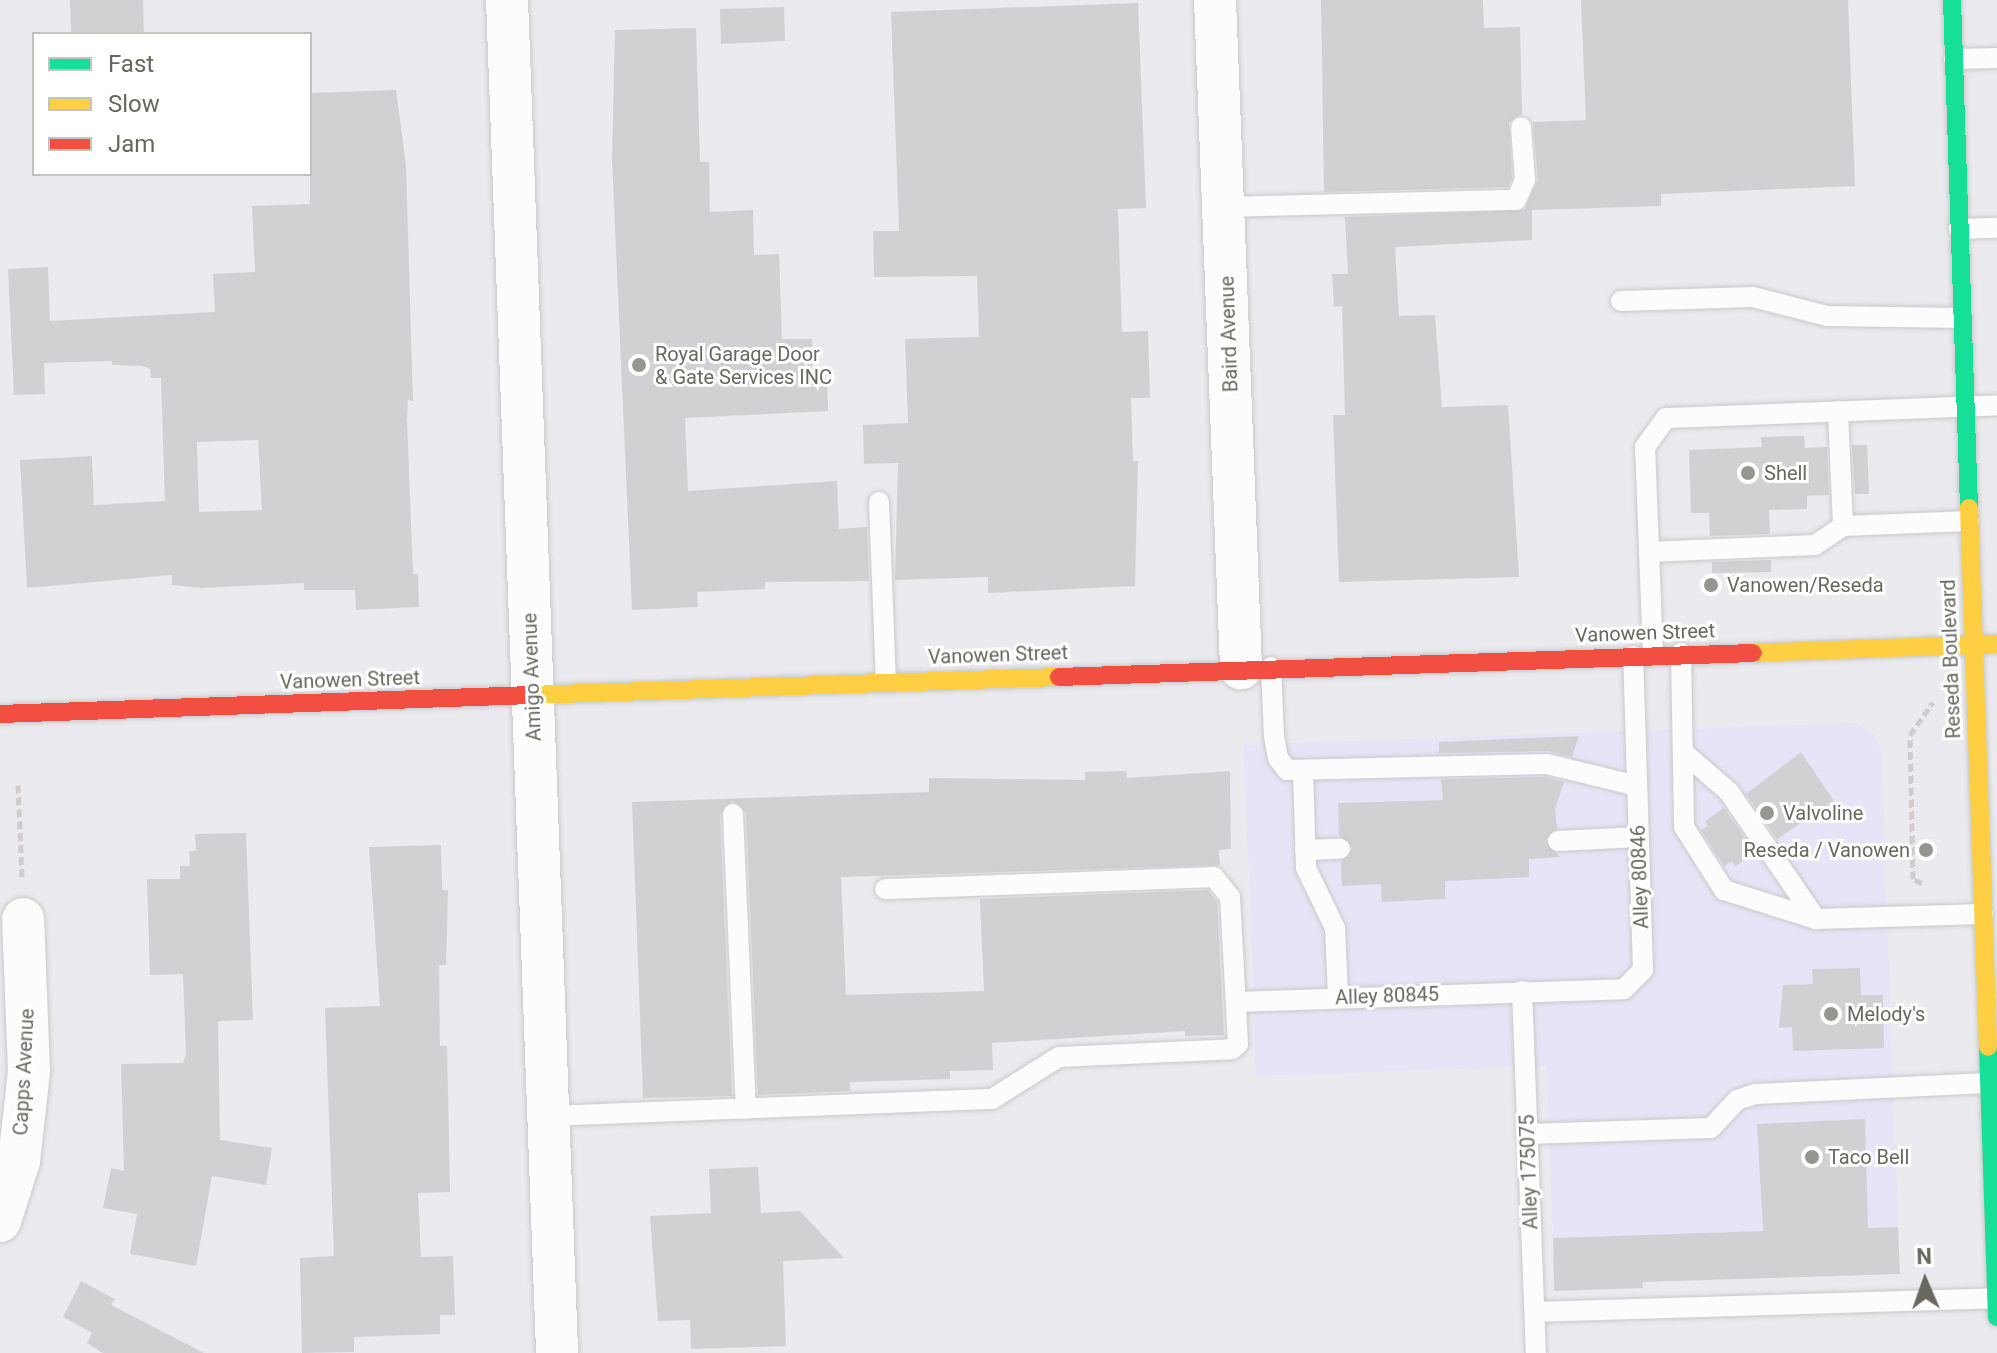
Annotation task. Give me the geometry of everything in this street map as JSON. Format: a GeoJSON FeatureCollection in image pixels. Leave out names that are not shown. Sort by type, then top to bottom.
{"type":"FeatureCollection","features":[{"type":"Feature","properties":{"kind":"main road","name":"Reseda Boulevard"},"geometry":{"type":"LineString","coordinates":[[1952,0],[1972,645],[1988,927],[1988,1083],[1994,1164],[1997,1310]]}},
{"type":"Feature","properties":{"kind":"main road","name":"Vanowen Street"},"geometry":{"type":"LineString","coordinates":[[0,714],[1256,667],[1997,644]]}},
{"type":"Feature","properties":{"kind":"street","name":"Amigo Avenue"},"geometry":{"type":"LineString","coordinates":[[507,0],[557,1353]]}},
{"type":"Feature","properties":{"kind":"street","name":"Baird Avenue"},"geometry":{"type":"LineString","coordinates":[[1215,0],[1224,207],[1256,667]]}},
{"type":"Feature","properties":{"kind":"street","name":"Capps Avenue"},"geometry":{"type":"LineString","coordinates":[[0,1221],[19,1161],[29,1072],[23,919]]}},
{"type":"Feature","properties":{"kind":"lane"},"geometry":{"type":"LineString","coordinates":[[1954,59],[1997,58]]}},
{"type":"Feature","properties":{"kind":"lane"},"geometry":{"type":"LineString","coordinates":[[1224,207],[1516,200],[1525,180],[1521,127]]}},
{"type":"Feature","properties":{"kind":"lane"},"geometry":{"type":"LineString","coordinates":[[1959,229],[1997,228]]}},
{"type":"Feature","properties":{"kind":"lane"},"geometry":{"type":"LineString","coordinates":[[1621,301],[1753,297],[1827,316],[1962,318]]}},
{"type":"Feature","properties":{"kind":"lane"},"geometry":{"type":"LineString","coordinates":[[1843,526],[1838,411],[1997,405]]}},
{"type":"Feature","properties":{"kind":"lane","name":"Alley 80846"},"geometry":{"type":"LineString","coordinates":[[1522,991],[1624,989],[1643,970],[1637,786],[1649,552],[1645,447],[1666,418],[1838,411]]}},
{"type":"Feature","properties":{"kind":"lane"},"geometry":{"type":"LineString","coordinates":[[879,502],[886,682]]}},
{"type":"Feature","properties":{"kind":"lane"},"geometry":{"type":"LineString","coordinates":[[1649,552],[1815,545],[1843,526],[1969,521]]}},
{"type":"Feature","properties":{"kind":"lane"},"geometry":{"type":"LineString","coordinates":[[1681,653],[1684,753],[1680,792],[1684,827],[1724,890],[1816,919],[1988,927]]}},
{"type":"Feature","properties":{"kind":"lane"},"geometry":{"type":"LineString","coordinates":[[1256,667],[1278,758],[1287,770],[1547,764],[1637,786]]}},
{"type":"Feature","properties":{"kind":"lane"},"geometry":{"type":"LineString","coordinates":[[1684,753],[1729,792],[1816,919]]}},
{"type":"Feature","properties":{"kind":"lane"},"geometry":{"type":"LineString","coordinates":[[1303,772],[1306,868],[1335,928],[1338,997]]}},
{"type":"Feature","properties":{"kind":"lane"},"geometry":{"type":"LineString","coordinates":[[733,814],[746,1109]]}},
{"type":"Feature","properties":{"kind":"lane"},"geometry":{"type":"LineString","coordinates":[[1558,841],[1639,837]]}},
{"type":"Feature","properties":{"kind":"lane"},"geometry":{"type":"LineString","coordinates":[[1305,850],[1340,849]]}},
{"type":"Feature","properties":{"kind":"lane"},"geometry":{"type":"LineString","coordinates":[[546,1116],[992,1099],[1059,1057],[1232,1049],[1238,1044],[1244,1001],[1230,897],[1214,877],[885,889]]}},
{"type":"Feature","properties":{"kind":"lane","name":"Alley 80845"},"geometry":{"type":"LineString","coordinates":[[1244,1001],[1522,991]]}},
{"type":"Feature","properties":{"kind":"lane","name":"Alley 175075"},"geometry":{"type":"LineString","coordinates":[[1522,991],[1536,1353]]}},
{"type":"Feature","properties":{"kind":"lane"},"geometry":{"type":"LineString","coordinates":[[1527,1134],[1711,1128],[1737,1100],[1756,1094],[1988,1083]]}},
{"type":"Feature","properties":{"kind":"lane"},"geometry":{"type":"LineString","coordinates":[[1535,1312],[1997,1310]]}},
{"type":"Feature","properties":{"kind":"path"},"geometry":{"type":"LineString","coordinates":[[1927,886],[1913,879],[1910,735],[1972,645]]}},
{"type":"Feature","properties":{"kind":"path"},"geometry":{"type":"LineString","coordinates":[[18,785],[23,919]]}},
{"type":"Feature","properties":{"kind":"shaded area"},"geometry":{"type":"Polygon","coordinates":[[[1856,723],[1874,735],[1881,750],[1898,1227],[1553,1238],[1546,1066],[1256,1076],[1244,745],[1856,723]]]}},
{"type":"Feature","properties":{"kind":"building"},"geometry":{"type":"Polygon","coordinates":[[[70,0],[143,0],[144,32],[71,32],[70,0]]]}},
{"type":"Feature","properties":{"kind":"building"},"geometry":{"type":"Polygon","coordinates":[[[1321,0],[1483,0],[1484,28],[1520,27],[1522,114],[1509,122],[1512,178],[1508,187],[1324,192],[1321,0]]]}},
{"type":"Feature","properties":{"kind":"building"},"geometry":{"type":"Polygon","coordinates":[[[1581,0],[1848,0],[1855,186],[1661,194],[1661,206],[1532,210],[1532,240],[1395,247],[1399,316],[1435,315],[1442,407],[1508,405],[1519,577],[1339,582],[1333,415],[1345,415],[1342,306],[1334,307],[1332,274],[1348,274],[1345,217],[1524,210],[1538,180],[1533,122],[1586,120],[1581,0]]]}},
{"type":"Feature","properties":{"kind":"building"},"geometry":{"type":"Polygon","coordinates":[[[1138,3],[1146,208],[1118,209],[1122,332],[1148,331],[1150,398],[1131,398],[1133,461],[1138,461],[1135,586],[988,593],[988,577],[895,580],[898,463],[864,464],[863,425],[908,423],[905,339],[979,337],[977,276],[874,277],[873,231],[899,231],[891,12],[1138,3]]]}},
{"type":"Feature","properties":{"kind":"building"},"geometry":{"type":"Polygon","coordinates":[[[784,7],[785,41],[721,44],[720,9],[784,7]]]}},
{"type":"Feature","properties":{"kind":"building"},"geometry":{"type":"Polygon","coordinates":[[[696,28],[700,162],[709,162],[710,212],[753,210],[754,255],[779,254],[782,339],[812,339],[813,375],[827,374],[828,411],[685,418],[688,491],[837,481],[839,529],[867,527],[869,581],[765,582],[765,589],[697,592],[698,607],[632,610],[612,160],[615,30],[696,28]]]}},
{"type":"Feature","properties":{"kind":"building"},"geometry":{"type":"Polygon","coordinates":[[[396,90],[406,165],[413,401],[408,400],[407,420],[413,574],[418,574],[419,607],[356,610],[355,590],[304,590],[304,583],[202,588],[172,585],[172,575],[27,588],[20,460],[92,456],[94,505],[165,501],[161,378],[151,378],[150,369],[142,366],[112,365],[112,361],[44,363],[45,394],[14,395],[8,269],[48,267],[50,321],[215,312],[213,274],[255,272],[252,206],[310,204],[312,93],[396,90]],[[258,440],[197,442],[199,512],[262,510],[258,440]]]}},
{"type":"Feature","properties":{"kind":"building","name":"Shell"},"geometry":{"type":"Polygon","coordinates":[[[1804,436],[1805,448],[1827,447],[1829,495],[1807,496],[1807,509],[1769,510],[1770,534],[1710,536],[1709,513],[1691,513],[1689,450],[1762,447],[1761,437],[1804,436]]]}},
{"type":"Feature","properties":{"kind":"building"},"geometry":{"type":"Polygon","coordinates":[[[1852,445],[1867,445],[1869,494],[1855,494],[1852,445]]]}},
{"type":"Feature","properties":{"kind":"building"},"geometry":{"type":"Polygon","coordinates":[[[1771,560],[1771,572],[1712,573],[1712,562],[1771,560]]]}},
{"type":"Feature","properties":{"kind":"building"},"geometry":{"type":"Polygon","coordinates":[[[1579,736],[1572,757],[1547,751],[1439,753],[1439,742],[1579,736]]]}},
{"type":"Feature","properties":{"kind":"building"},"geometry":{"type":"Polygon","coordinates":[[[1801,752],[1834,801],[1777,839],[1746,794],[1801,752]]]}},
{"type":"Feature","properties":{"kind":"building"},"geometry":{"type":"Polygon","coordinates":[[[1126,771],[1127,778],[1230,771],[1231,849],[1219,850],[1220,865],[841,877],[846,995],[984,991],[980,899],[1208,890],[1217,902],[1224,1035],[1185,1036],[1185,1031],[992,1043],[993,1070],[950,1071],[950,1079],[850,1082],[850,1091],[758,1095],[746,813],[732,801],[720,815],[732,1096],[643,1098],[632,802],[929,792],[929,778],[1085,780],[1085,772],[1126,771]]]}},
{"type":"Feature","properties":{"kind":"building"},"geometry":{"type":"Polygon","coordinates":[[[1546,777],[1564,782],[1555,809],[1557,828],[1545,841],[1560,857],[1529,859],[1529,877],[1445,881],[1445,899],[1382,902],[1381,884],[1342,886],[1341,862],[1353,848],[1339,835],[1338,803],[1443,800],[1441,779],[1546,777]]]}},
{"type":"Feature","properties":{"kind":"building"},"geometry":{"type":"Polygon","coordinates":[[[1724,808],[1755,853],[1735,866],[1732,861],[1724,866],[1701,830],[1708,826],[1705,821],[1724,808]]]}},
{"type":"Feature","properties":{"kind":"building"},"geometry":{"type":"Polygon","coordinates":[[[246,833],[253,1020],[218,1021],[220,1140],[272,1148],[266,1185],[212,1176],[196,1266],[130,1254],[137,1214],[103,1208],[111,1168],[124,1171],[121,1064],[183,1063],[186,1053],[183,974],[150,975],[147,879],[180,879],[180,866],[190,866],[189,851],[196,851],[195,834],[246,833]]]}},
{"type":"Feature","properties":{"kind":"building"},"geometry":{"type":"Polygon","coordinates":[[[441,845],[442,890],[448,890],[446,965],[439,965],[440,1046],[447,1046],[450,1192],[418,1193],[421,1257],[453,1256],[455,1315],[440,1315],[440,1334],[354,1337],[354,1352],[302,1353],[300,1258],[334,1256],[325,1008],[380,1006],[369,847],[441,845]]]}},
{"type":"Feature","properties":{"kind":"building","name":"Melody's"},"geometry":{"type":"Polygon","coordinates":[[[1860,968],[1861,995],[1883,995],[1884,1048],[1793,1051],[1792,1027],[1779,1028],[1783,985],[1813,984],[1812,969],[1860,968]]]}},
{"type":"Feature","properties":{"kind":"building"},"geometry":{"type":"Polygon","coordinates":[[[1865,1119],[1868,1228],[1898,1227],[1900,1274],[1642,1282],[1643,1288],[1554,1291],[1553,1238],[1763,1231],[1757,1124],[1865,1119]]]}},
{"type":"Feature","properties":{"kind":"building"},"geometry":{"type":"Polygon","coordinates":[[[758,1167],[761,1213],[800,1211],[844,1258],[783,1261],[786,1346],[691,1349],[690,1320],[658,1321],[650,1216],[711,1213],[709,1169],[758,1167]]]}},
{"type":"Feature","properties":{"kind":"building"},"geometry":{"type":"Polygon","coordinates":[[[81,1281],[115,1299],[111,1305],[204,1353],[103,1353],[87,1343],[92,1333],[63,1317],[81,1281]]]}},
{"type":"Feature","properties":{"kind":"traffic: fast"},"geometry":{"type":"LineString","coordinates":[[1952,0],[1969,508]]}},
{"type":"Feature","properties":{"kind":"traffic: fast"},"geometry":{"type":"LineString","coordinates":[[1988,1047],[1997,1317]]}},
{"type":"Feature","properties":{"kind":"traffic: slow"},"geometry":{"type":"LineString","coordinates":[[1969,508],[1988,1047]]}},
{"type":"Feature","properties":{"kind":"traffic: slow"},"geometry":{"type":"LineString","coordinates":[[1753,653],[1997,644]]}},
{"type":"Feature","properties":{"kind":"traffic: slow"},"geometry":{"type":"LineString","coordinates":[[530,695],[1059,677]]}},
{"type":"Feature","properties":{"kind":"traffic: jam"},"geometry":{"type":"LineString","coordinates":[[1059,677],[1753,653]]}},
{"type":"Feature","properties":{"kind":"traffic: jam"},"geometry":{"type":"LineString","coordinates":[[0,714],[530,695]]}},
{"type":"Feature","properties":{"kind":"place","name":"Royal Garage Door & Gate Services INC"},"geometry":{"type":"Point","coordinates":[639,365]}},
{"type":"Feature","properties":{"kind":"place","name":"Shell"},"geometry":{"type":"Point","coordinates":[1748,473]}},
{"type":"Feature","properties":{"kind":"place","name":"Vanowen/Reseda"},"geometry":{"type":"Point","coordinates":[1711,585]}},
{"type":"Feature","properties":{"kind":"place","name":"Valvoline"},"geometry":{"type":"Point","coordinates":[1767,813]}},
{"type":"Feature","properties":{"kind":"place","name":"Reseda / Vanowen"},"geometry":{"type":"Point","coordinates":[1926,850]}},
{"type":"Feature","properties":{"kind":"place","name":"Melody's"},"geometry":{"type":"Point","coordinates":[1831,1014]}},
{"type":"Feature","properties":{"kind":"place","name":"Taco Bell"},"geometry":{"type":"Point","coordinates":[1812,1157]}}]}
